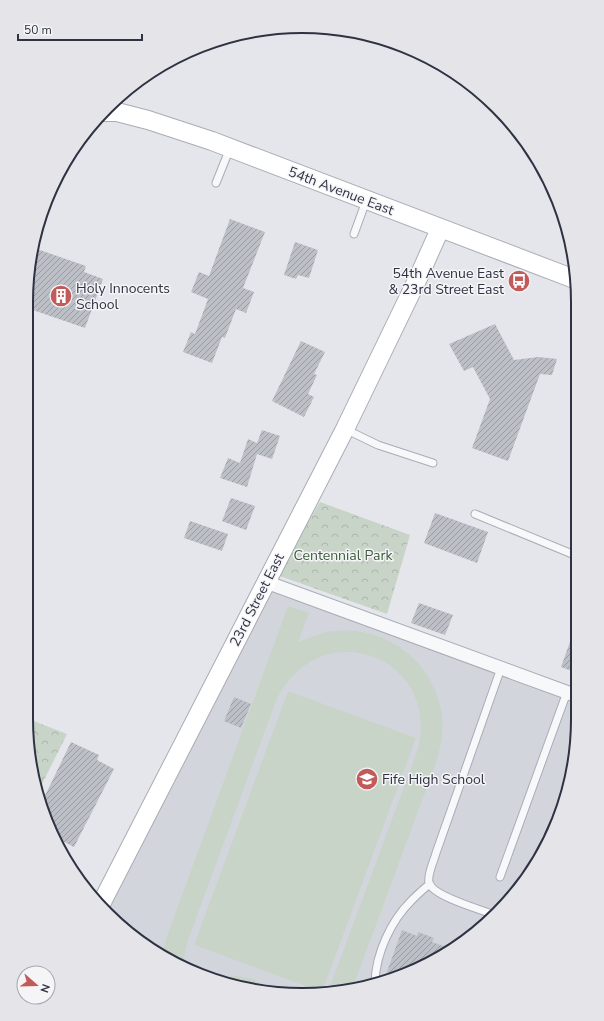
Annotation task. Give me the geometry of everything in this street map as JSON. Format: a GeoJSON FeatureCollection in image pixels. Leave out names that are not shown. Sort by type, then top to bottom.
{"type":"FeatureCollection","features":[{"type":"Feature","properties":{"kind":"street","name":"54th Avenue East"},"geometry":{"type":"LineString","coordinates":[[112,112],[148,120],[230,148],[570,277]]}},
{"type":"Feature","properties":{"kind":"street","name":"23rd Street East"},"geometry":{"type":"LineString","coordinates":[[103,900],[345,429],[440,229]]}},
{"type":"Feature","properties":{"kind":"street"},"geometry":{"type":"LineString","coordinates":[[266,582],[571,694]]}},
{"type":"Feature","properties":{"kind":"lane"},"geometry":{"type":"LineString","coordinates":[[216,183],[230,148]]}},
{"type":"Feature","properties":{"kind":"lane"},"geometry":{"type":"LineString","coordinates":[[354,234],[366,200]]}},
{"type":"Feature","properties":{"kind":"lane"},"geometry":{"type":"LineString","coordinates":[[345,429],[378,445],[433,464]]}},
{"type":"Feature","properties":{"kind":"lane"},"geometry":{"type":"LineString","coordinates":[[475,514],[571,554]]}},
{"type":"Feature","properties":{"kind":"lane"},"geometry":{"type":"LineString","coordinates":[[488,913],[434,890],[430,884],[430,873],[501,668]]}},
{"type":"Feature","properties":{"kind":"lane"},"geometry":{"type":"LineString","coordinates":[[500,877],[571,697]]}},
{"type":"Feature","properties":{"kind":"lane"},"geometry":{"type":"LineString","coordinates":[[376,978],[379,957],[392,927],[411,900],[430,884]]}},
{"type":"Feature","properties":{"kind":"shaded area","name":"Fife High School"},"geometry":{"type":"Polygon","coordinates":[[[266,582],[571,694],[569,754],[562,789],[551,822],[535,854],[515,883],[479,921],[451,943],[405,968],[372,979],[337,986],[302,988],[267,986],[232,979],[199,968],[167,952],[138,932],[103,900],[266,582]]]}},
{"type":"Feature","properties":{"kind":"green space","name":"Centennial Park"},"geometry":{"type":"Polygon","coordinates":[[[320,502],[410,535],[387,614],[277,575],[320,502]]]}},
{"type":"Feature","properties":{"kind":"green space"},"geometry":{"type":"Polygon","coordinates":[[[288,606],[309,613],[298,643],[325,632],[354,631],[373,634],[390,641],[405,651],[419,664],[430,679],[438,696],[442,715],[442,738],[437,760],[355,983],[330,986],[417,752],[420,719],[412,691],[396,670],[373,657],[347,652],[320,657],[296,673],[276,701],[187,943],[184,960],[163,950],[167,936],[288,606]]]}},
{"type":"Feature","properties":{"kind":"green space"},"geometry":{"type":"Polygon","coordinates":[[[288,691],[416,738],[324,987],[310,988],[194,945],[288,691]]]}},
{"type":"Feature","properties":{"kind":"green space"},"geometry":{"type":"Polygon","coordinates":[[[33,721],[67,734],[41,786],[35,754],[33,721]]]}},
{"type":"Feature","properties":{"kind":"green space"},"geometry":{"type":"Polygon","coordinates":[[[237,976],[254,979],[264,985],[232,979],[227,977],[237,976]]]}},
{"type":"Feature","properties":{"kind":"building"},"geometry":{"type":"Polygon","coordinates":[[[230,219],[265,232],[243,288],[254,292],[246,313],[236,309],[225,338],[222,337],[212,363],[183,352],[191,332],[195,334],[208,299],[191,292],[199,272],[209,276],[230,219]]]}},
{"type":"Feature","properties":{"kind":"building"},"geometry":{"type":"Polygon","coordinates":[[[295,242],[318,250],[309,278],[298,275],[296,279],[284,275],[295,242]]]}},
{"type":"Feature","properties":{"kind":"building","name":"Holy Innocents School"},"geometry":{"type":"Polygon","coordinates":[[[38,249],[86,266],[84,272],[103,279],[85,328],[33,310],[35,267],[38,249]]]}},
{"type":"Feature","properties":{"kind":"building"},"geometry":{"type":"Polygon","coordinates":[[[495,324],[514,360],[538,357],[557,359],[552,375],[540,374],[508,461],[472,448],[490,399],[473,367],[464,371],[449,344],[495,324]]]}},
{"type":"Feature","properties":{"kind":"building"},"geometry":{"type":"Polygon","coordinates":[[[301,341],[325,352],[314,374],[317,375],[308,394],[314,397],[304,417],[272,401],[301,341]]]}},
{"type":"Feature","properties":{"kind":"building"},"geometry":{"type":"Polygon","coordinates":[[[262,430],[280,436],[272,459],[257,454],[247,487],[220,478],[228,458],[240,463],[248,439],[257,443],[262,430]]]}},
{"type":"Feature","properties":{"kind":"building"},"geometry":{"type":"Polygon","coordinates":[[[231,498],[255,506],[246,530],[222,521],[231,498]]]}},
{"type":"Feature","properties":{"kind":"building"},"geometry":{"type":"Polygon","coordinates":[[[435,513],[488,532],[477,563],[424,543],[435,513]]]}},
{"type":"Feature","properties":{"kind":"building"},"geometry":{"type":"Polygon","coordinates":[[[190,521],[228,534],[222,551],[184,538],[190,521]]]}},
{"type":"Feature","properties":{"kind":"building"},"geometry":{"type":"Polygon","coordinates":[[[419,603],[453,615],[445,635],[411,623],[419,603]]]}},
{"type":"Feature","properties":{"kind":"building"},"geometry":{"type":"Polygon","coordinates":[[[571,639],[571,671],[561,667],[571,639]]]}},
{"type":"Feature","properties":{"kind":"building"},"geometry":{"type":"Polygon","coordinates":[[[234,697],[251,704],[241,728],[224,721],[234,697]]]}},
{"type":"Feature","properties":{"kind":"building"},"geometry":{"type":"Polygon","coordinates":[[[71,742],[99,755],[97,760],[114,769],[74,847],[62,841],[53,822],[44,797],[71,742]]]}},
{"type":"Feature","properties":{"kind":"building"},"geometry":{"type":"Polygon","coordinates":[[[402,930],[417,936],[418,932],[434,938],[432,942],[445,947],[405,968],[386,975],[402,930]]]}},
{"type":"Feature","properties":{"kind":"place","name":"54th Avenue East & 23rd Street East"},"geometry":{"type":"Point","coordinates":[519,281]}},
{"type":"Feature","properties":{"kind":"place","name":"Holy Innocents School"},"geometry":{"type":"Point","coordinates":[61,296]}},
{"type":"Feature","properties":{"kind":"place","name":"Fife High School"},"geometry":{"type":"Point","coordinates":[367,779]}}]}
